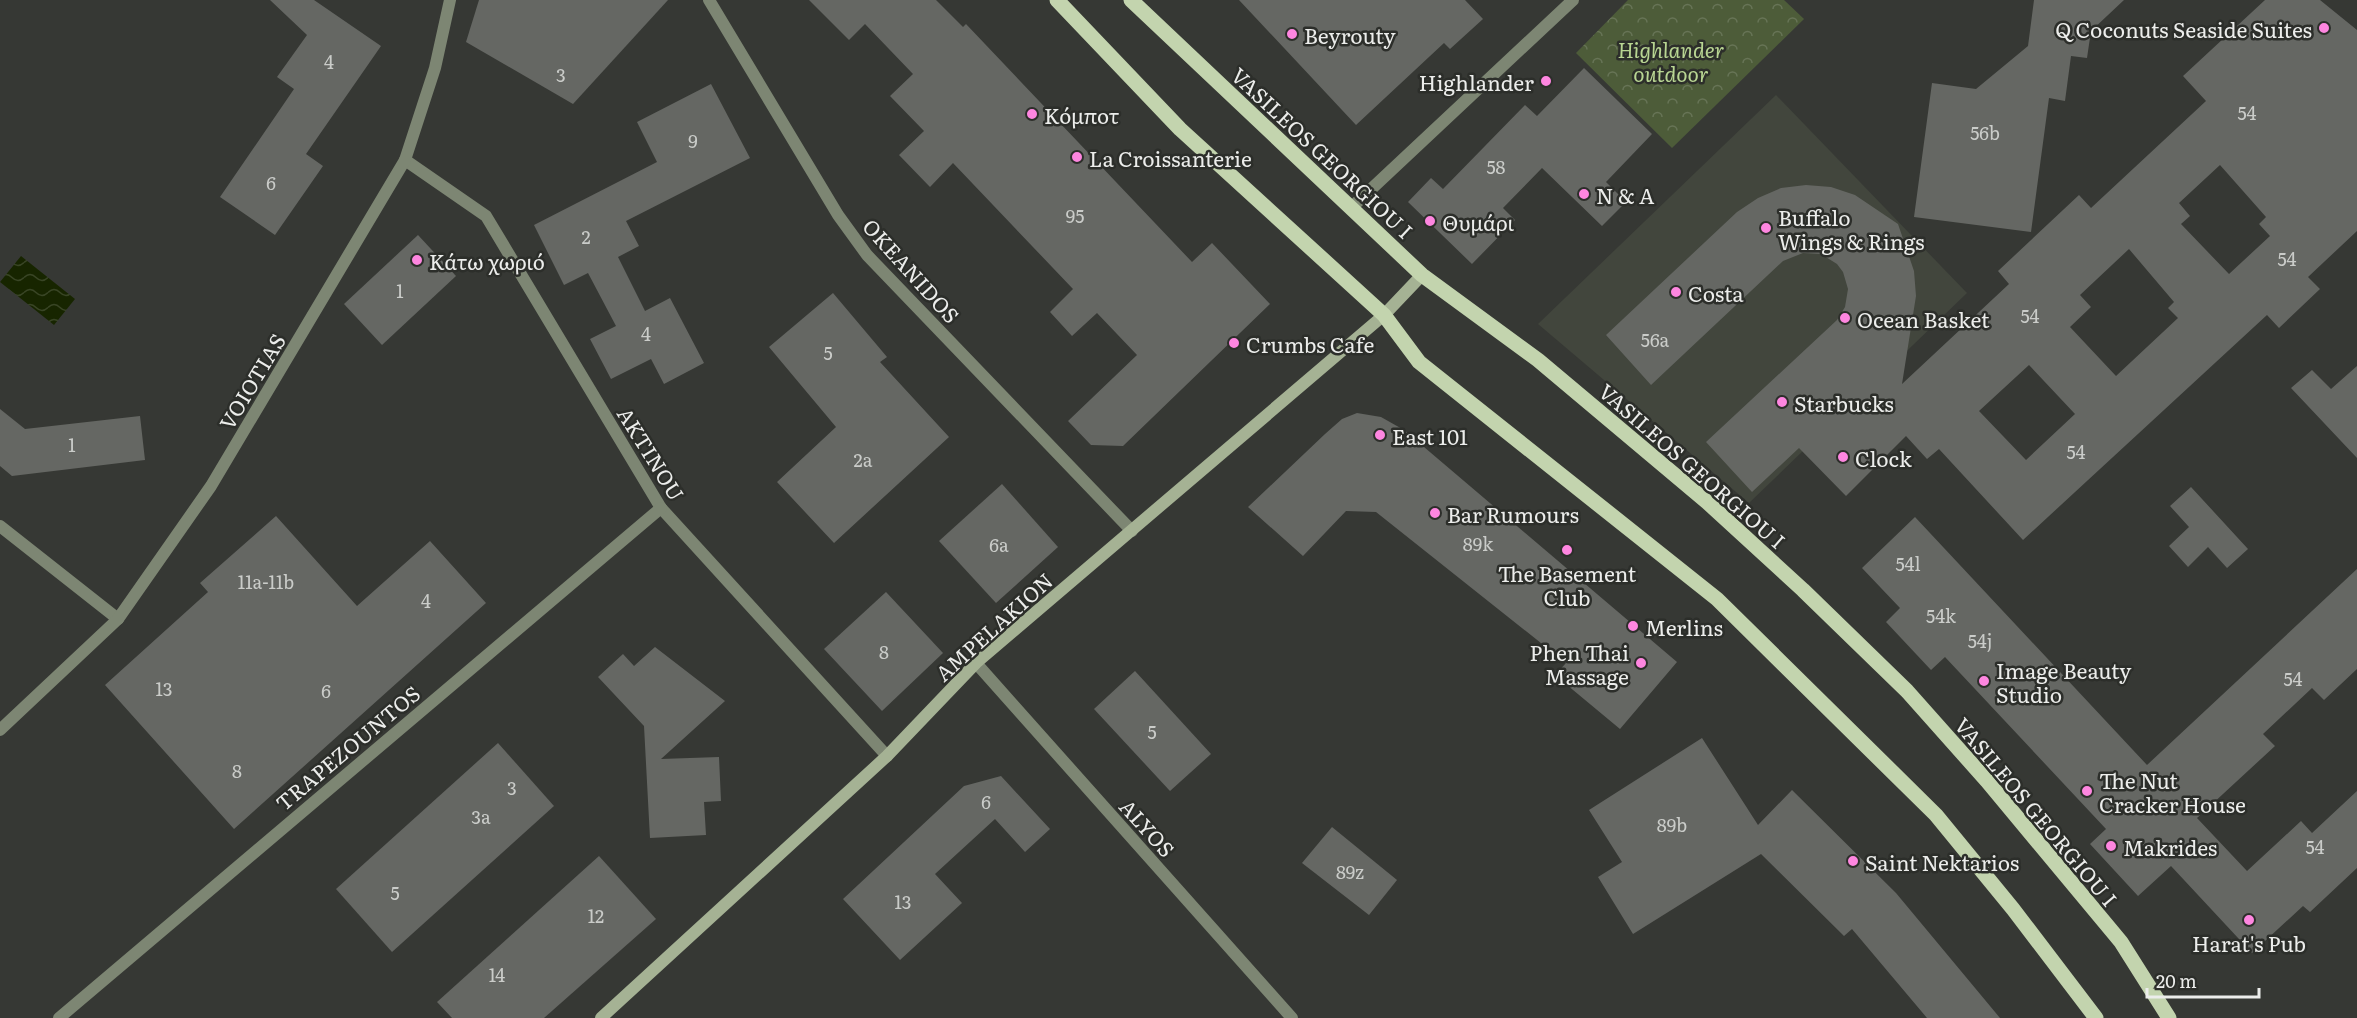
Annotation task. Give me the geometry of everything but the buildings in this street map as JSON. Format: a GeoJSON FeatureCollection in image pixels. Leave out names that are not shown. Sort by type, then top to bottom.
{"type":"FeatureCollection","features":[{"type":"Feature","properties":{"kind":"main road"},"geometry":{"type":"LineString","coordinates":[[1057,0],[1180,129],[1384,315],[1419,362],[1717,600],[1743,624],[1936,815],[2013,909],[2096,1018]]}},
{"type":"Feature","properties":{"kind":"main road","name":"VASILEOS GEORGIOU I"},"geometry":{"type":"LineString","coordinates":[[1131,0],[1422,274],[1538,360],[1707,502],[1803,590],[1906,691],[1987,781],[2121,942],[2169,1018]]}},
{"type":"Feature","properties":{"kind":"street","name":"VOIOTIAS"},"geometry":{"type":"LineString","coordinates":[[0,730],[118,619],[211,486],[405,160],[435,68],[450,0]]}},
{"type":"Feature","properties":{"kind":"street","name":"OKEANIDOS"},"geometry":{"type":"LineString","coordinates":[[709,0],[838,215],[867,255],[1132,531]]}},
{"type":"Feature","properties":{"kind":"street"},"geometry":{"type":"LineString","coordinates":[[1351,208],[1573,0]]}},
{"type":"Feature","properties":{"kind":"street","name":"AKTINOU"},"geometry":{"type":"LineString","coordinates":[[405,160],[486,216],[661,508],[887,756]]}},
{"type":"Feature","properties":{"kind":"street","name":"AMPELAKION"},"geometry":{"type":"LineString","coordinates":[[601,1018],[887,756],[976,663],[1384,315],[1422,274]]}},
{"type":"Feature","properties":{"kind":"street","name":"TRAPEZOUNTOS"},"geometry":{"type":"LineString","coordinates":[[59,1018],[661,508]]}},
{"type":"Feature","properties":{"kind":"street"},"geometry":{"type":"LineString","coordinates":[[0,526],[118,619]]}},
{"type":"Feature","properties":{"kind":"street","name":"ALYOS"},"geometry":{"type":"LineString","coordinates":[[976,663],[1292,1018]]}},
{"type":"Feature","properties":{"kind":"shaded area"},"geometry":{"type":"Polygon","coordinates":[[[1776,95],[1967,293],[1749,503],[1538,324],[1776,95]]]}},
{"type":"Feature","properties":{"kind":"green space","name":"Highlander outdoor"},"geometry":{"type":"Polygon","coordinates":[[[1628,0],[1784,0],[1804,19],[1672,148],[1576,53],[1628,0]]]}},
{"type":"Feature","properties":{"kind":"water"},"geometry":{"type":"Polygon","coordinates":[[[21,256],[75,299],[54,325],[0,282],[21,256]]]}},
{"type":"Feature","properties":{"kind":"place","name":"Q Coconuts Seaside Suites"},"geometry":{"type":"Point","coordinates":[2324,28]}},
{"type":"Feature","properties":{"kind":"place","name":"Beyrouty"},"geometry":{"type":"Point","coordinates":[1292,34]}},
{"type":"Feature","properties":{"kind":"place","name":"Highlander"},"geometry":{"type":"Point","coordinates":[1546,81]}},
{"type":"Feature","properties":{"kind":"place","name":"Κόμποτ"},"geometry":{"type":"Point","coordinates":[1032,114]}},
{"type":"Feature","properties":{"kind":"place","name":"La Croissanterie"},"geometry":{"type":"Point","coordinates":[1077,157]}},
{"type":"Feature","properties":{"kind":"place","name":"N & A"},"geometry":{"type":"Point","coordinates":[1584,194]}},
{"type":"Feature","properties":{"kind":"place","name":"Θυμάρι"},"geometry":{"type":"Point","coordinates":[1430,221]}},
{"type":"Feature","properties":{"kind":"place","name":"Buffalo Wings & Rings"},"geometry":{"type":"Point","coordinates":[1766,228]}},
{"type":"Feature","properties":{"kind":"place","name":"Κάτω χωριό"},"geometry":{"type":"Point","coordinates":[417,260]}},
{"type":"Feature","properties":{"kind":"place","name":"Costa"},"geometry":{"type":"Point","coordinates":[1676,292]}},
{"type":"Feature","properties":{"kind":"place","name":"Ocean Basket"},"geometry":{"type":"Point","coordinates":[1845,318]}},
{"type":"Feature","properties":{"kind":"place","name":"Crumbs Cafe"},"geometry":{"type":"Point","coordinates":[1234,343]}},
{"type":"Feature","properties":{"kind":"place","name":"Starbucks"},"geometry":{"type":"Point","coordinates":[1782,402]}},
{"type":"Feature","properties":{"kind":"place","name":"East 101"},"geometry":{"type":"Point","coordinates":[1380,435]}},
{"type":"Feature","properties":{"kind":"place","name":"Clock"},"geometry":{"type":"Point","coordinates":[1843,457]}},
{"type":"Feature","properties":{"kind":"place","name":"Bar Rumours"},"geometry":{"type":"Point","coordinates":[1435,513]}},
{"type":"Feature","properties":{"kind":"place","name":"The Basement Club"},"geometry":{"type":"Point","coordinates":[1567,550]}},
{"type":"Feature","properties":{"kind":"place","name":"Merlins"},"geometry":{"type":"Point","coordinates":[1633,626]}},
{"type":"Feature","properties":{"kind":"place","name":"Phen Thai Massage"},"geometry":{"type":"Point","coordinates":[1641,663]}},
{"type":"Feature","properties":{"kind":"place","name":"Image Beauty Studio"},"geometry":{"type":"Point","coordinates":[1984,681]}},
{"type":"Feature","properties":{"kind":"place","name":"The Nut Cracker House"},"geometry":{"type":"Point","coordinates":[2087,791]}},
{"type":"Feature","properties":{"kind":"place","name":"Makrides"},"geometry":{"type":"Point","coordinates":[2111,846]}},
{"type":"Feature","properties":{"kind":"place","name":"Saint Nektarios"},"geometry":{"type":"Point","coordinates":[1853,861]}},
{"type":"Feature","properties":{"kind":"place","name":"Harat's Pub"},"geometry":{"type":"Point","coordinates":[2249,920]}}]}
